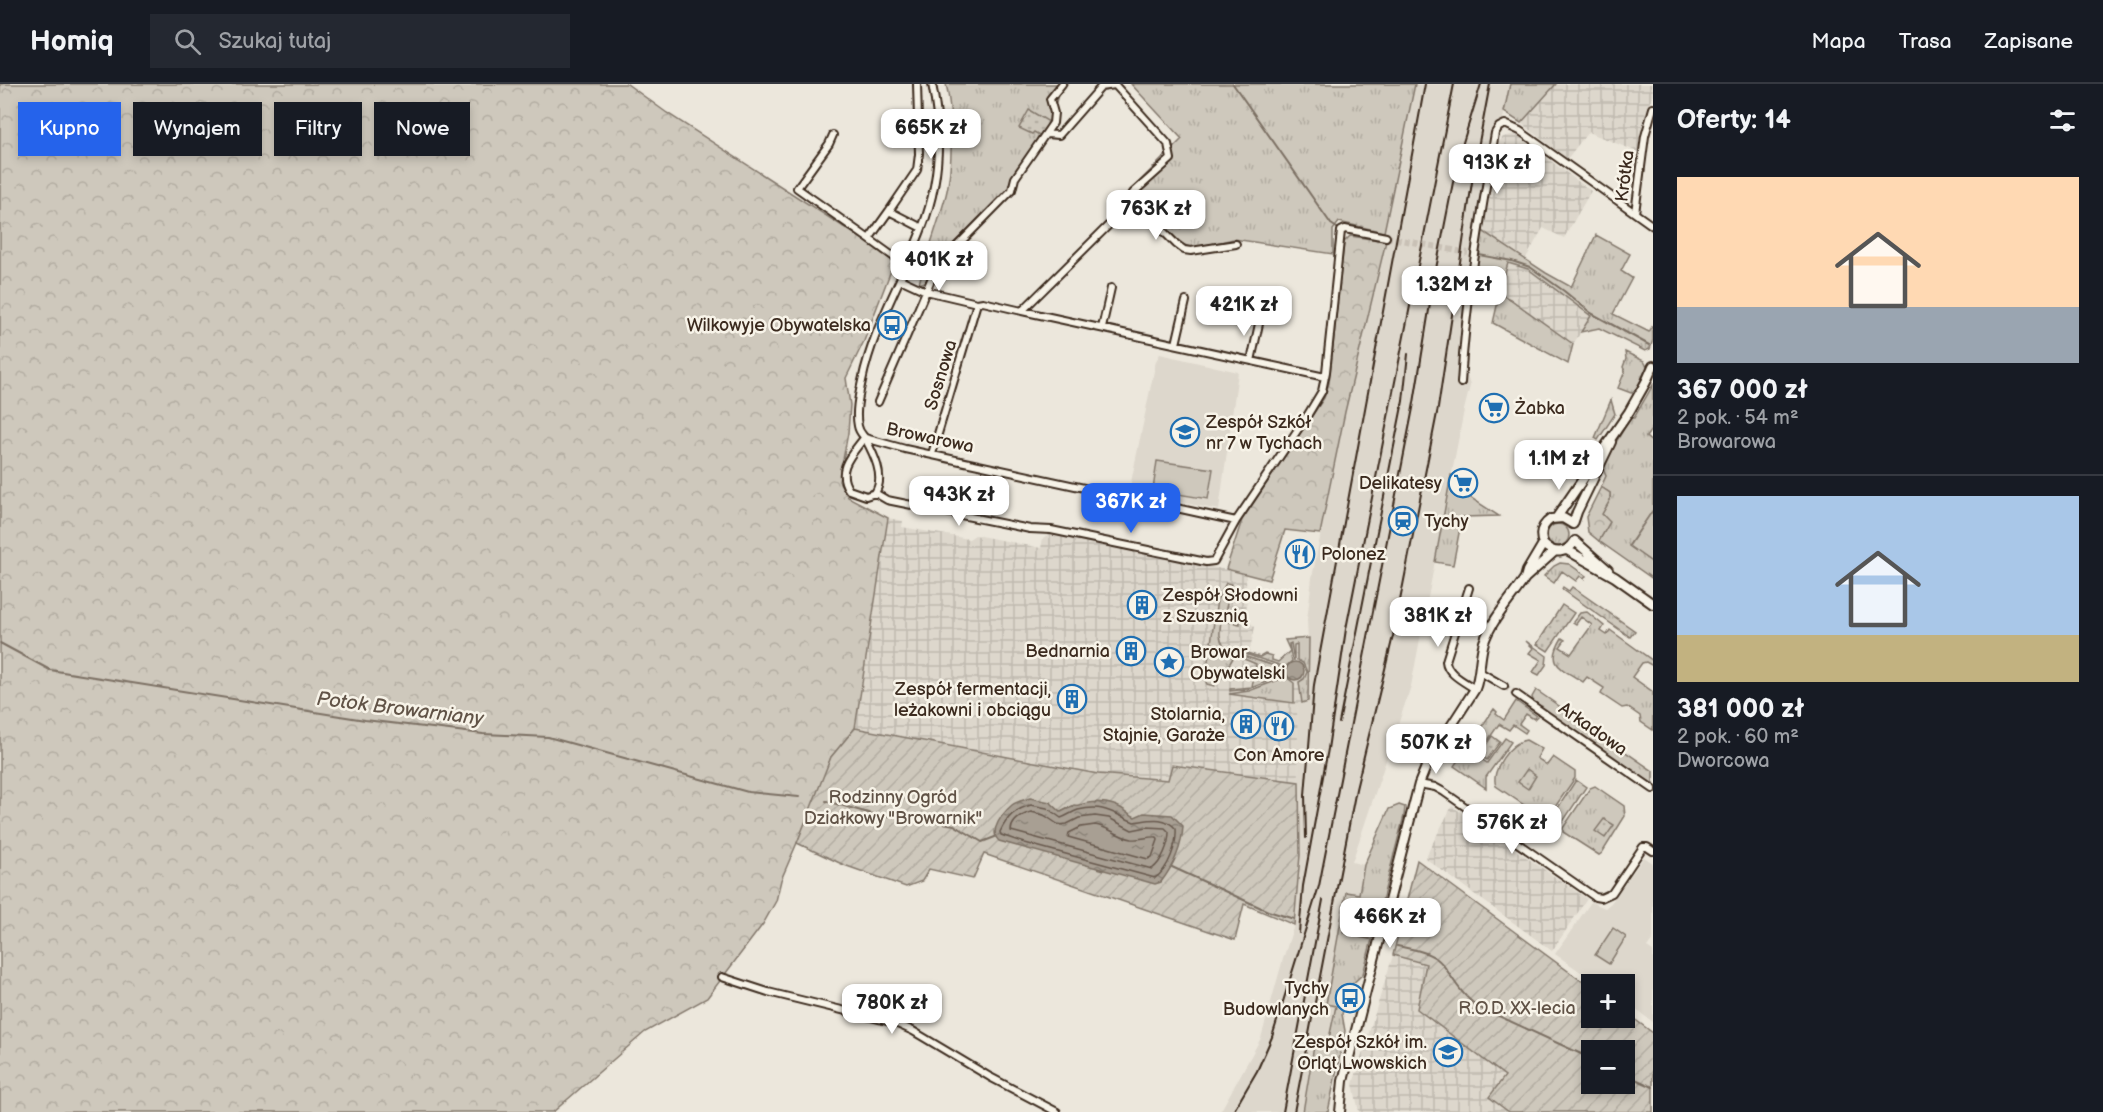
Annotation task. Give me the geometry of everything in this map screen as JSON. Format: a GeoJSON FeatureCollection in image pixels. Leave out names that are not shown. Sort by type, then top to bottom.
{"type":"FeatureCollection","features":[{"type":"Feature","properties":{"kind":"street"},"geometry":{"type":"LineString","coordinates":[[869,239],[917,170],[919,154],[916,84]]}},
{"type":"Feature","properties":{"kind":"street"},"geometry":{"type":"LineString","coordinates":[[875,494],[880,485],[879,472],[860,432],[857,418],[864,369],[872,342],[922,228],[934,187],[938,120],[932,84]]}},
{"type":"Feature","properties":{"kind":"street"},"geometry":{"type":"LineString","coordinates":[[878,402],[933,275],[956,247],[1012,190],[1015,178],[1053,123],[1054,113],[1050,99],[1062,84]]}},
{"type":"Feature","properties":{"kind":"street"},"geometry":{"type":"LineString","coordinates":[[1022,310],[1132,203],[1133,193],[1171,159],[1168,144],[1114,85],[1101,87],[1059,135],[1047,134]]}},
{"type":"Feature","properties":{"kind":"street","name":"Krótka"},"geometry":{"type":"LineString","coordinates":[[1635,213],[1645,136],[1653,108]]}},
{"type":"Feature","properties":{"kind":"street"},"geometry":{"type":"LineString","coordinates":[[1461,382],[1471,253],[1497,129],[1502,125],[1513,126],[1520,130],[1653,226]]}},
{"type":"Feature","properties":{"kind":"street"},"geometry":{"type":"LineString","coordinates":[[832,135],[829,144],[797,189],[894,257]]}},
{"type":"Feature","properties":{"kind":"street"},"geometry":{"type":"LineString","coordinates":[[1132,203],[1136,204],[1184,250],[1236,244]]}},
{"type":"Feature","properties":{"kind":"street"},"geometry":{"type":"LineString","coordinates":[[889,211],[922,228]]}},
{"type":"Feature","properties":{"kind":"street"},"geometry":{"type":"LineString","coordinates":[[864,438],[846,463],[843,477],[846,485],[854,493],[866,496],[875,494],[887,500],[1206,562],[1217,558],[1236,521],[1322,391],[1341,231],[1345,229],[1386,237]]}},
{"type":"Feature","properties":{"kind":"street"},"geometry":{"type":"LineString","coordinates":[[900,279],[926,291],[977,303],[983,302],[1022,310],[1325,377]]}},
{"type":"Feature","properties":{"kind":"street"},"geometry":{"type":"LineString","coordinates":[[1102,328],[1111,288]]}},
{"type":"Feature","properties":{"kind":"street"},"geometry":{"type":"LineString","coordinates":[[1176,344],[1186,301]]}},
{"type":"Feature","properties":{"kind":"street","name":"Sosnowa"},"geometry":{"type":"LineString","coordinates":[[932,454],[977,303]]}},
{"type":"Feature","properties":{"kind":"street"},"geometry":{"type":"LineString","coordinates":[[1251,361],[1260,319]]}},
{"type":"Feature","properties":{"kind":"street"},"geometry":{"type":"LineString","coordinates":[[1554,552],[1543,544],[1541,535],[1545,522],[1557,517],[1611,439],[1646,382],[1653,366]]}},
{"type":"Feature","properties":{"kind":"street","name":"Browarowa"},"geometry":{"type":"LineString","coordinates":[[864,438],[1236,521]]}},
{"type":"Feature","properties":{"kind":"street"},"geometry":{"type":"LineString","coordinates":[[1567,550],[1575,541],[1573,524],[1576,512],[1611,444],[1611,439]]}},
{"type":"Feature","properties":{"kind":"street"},"geometry":{"type":"LineString","coordinates":[[1557,517],[1569,520],[1573,524]]}},
{"type":"Feature","properties":{"kind":"street"},"geometry":{"type":"LineString","coordinates":[[1575,541],[1615,577]]}},
{"type":"Feature","properties":{"kind":"street"},"geometry":{"type":"LineString","coordinates":[[1340,1112],[1343,1081],[1419,784],[1428,762],[1475,689],[1485,640],[1525,578],[1543,544]]}},
{"type":"Feature","properties":{"kind":"street"},"geometry":{"type":"LineString","coordinates":[[1525,578],[1554,552],[1567,550],[1615,577],[1653,604]]}},
{"type":"Feature","properties":{"kind":"street"},"geometry":{"type":"LineString","coordinates":[[1469,588],[1446,661],[1450,671],[1475,689]]}},
{"type":"Feature","properties":{"kind":"street"},"geometry":{"type":"LineString","coordinates":[[1480,672],[1504,686]]}},
{"type":"Feature","properties":{"kind":"street","name":"Arkadowa"},"geometry":{"type":"LineString","coordinates":[[1516,694],[1653,789]]}},
{"type":"Feature","properties":{"kind":"street"},"geometry":{"type":"LineString","coordinates":[[1419,784],[1444,792],[1595,897],[1612,893],[1643,847],[1653,851]]}},
{"type":"Feature","properties":{"kind":"street"},"geometry":{"type":"LineString","coordinates":[[722,977],[901,1026],[1057,1112]]}},
{"type":"Feature","properties":{"kind":"shaded area"},"geometry":{"type":"Polygon","coordinates":[[[1415,84],[1510,84],[1481,230],[1473,302],[1469,309],[1465,356],[1470,386],[1411,686],[1352,862],[1364,865],[1359,894],[1346,893],[1326,1004],[1336,1006],[1327,1049],[1314,1046],[1303,1112],[1220,1112],[1261,1038],[1294,925],[1300,855],[1297,703],[1310,679],[1307,620],[1312,578],[1345,412],[1386,241],[1384,232],[1415,84]]]}},
{"type":"Feature","properties":{"kind":"shaded area"},"geometry":{"type":"Polygon","coordinates":[[[1556,84],[1653,84],[1653,96],[1642,126],[1638,152],[1588,132],[1567,159],[1521,123],[1556,84]]]}},
{"type":"Feature","properties":{"kind":"shaded area"},"geometry":{"type":"Polygon","coordinates":[[[1515,134],[1591,191],[1564,238],[1543,228],[1526,258],[1481,230],[1498,143],[1503,137],[1515,134]]]}},
{"type":"Feature","properties":{"kind":"shaded area"},"geometry":{"type":"Polygon","coordinates":[[[1508,263],[1527,269],[1592,316],[1573,344],[1510,299],[1499,294],[1508,263]]]}},
{"type":"Feature","properties":{"kind":"shaded area","name":"Zespół Szkół nr 7 w Tychach"},"geometry":{"type":"Polygon","coordinates":[[[1160,354],[1238,372],[1219,510],[1129,492],[1156,361],[1160,354]]]}},
{"type":"Feature","properties":{"kind":"shaded area"},"geometry":{"type":"Polygon","coordinates":[[[888,518],[903,521],[902,527],[969,539],[975,535],[1041,548],[1043,538],[1049,534],[1055,534],[1246,574],[1247,620],[1255,627],[1249,653],[1260,657],[1265,654],[1272,656],[1272,660],[1278,662],[1290,651],[1285,640],[1309,638],[1308,701],[1297,704],[1299,782],[1172,765],[1168,780],[1098,774],[855,728],[888,518]]]}},
{"type":"Feature","properties":{"kind":"shaded area"},"geometry":{"type":"Polygon","coordinates":[[[1452,806],[1587,899],[1552,951],[1425,858],[1452,806]]]}},
{"type":"Feature","properties":{"kind":"shaded area"},"geometry":{"type":"Polygon","coordinates":[[[1644,857],[1653,863],[1653,939],[1647,947],[1653,951],[1653,1022],[1635,1009],[1635,974],[1584,974],[1555,954],[1591,902],[1605,908],[1644,857]]]}},
{"type":"Feature","properties":{"kind":"shaded area"},"geometry":{"type":"Polygon","coordinates":[[[1393,955],[1426,964],[1417,1009],[1505,1076],[1489,1097],[1509,1112],[1359,1112],[1353,1084],[1393,955]]]}},
{"type":"Feature","properties":{"kind":"green space"},"geometry":{"type":"Polygon","coordinates":[[[0,84],[627,84],[667,113],[895,260],[864,341],[846,378],[850,405],[848,433],[839,481],[848,497],[888,518],[855,728],[831,757],[818,794],[781,880],[776,901],[763,924],[707,998],[645,1032],[553,1112],[0,1112],[0,84]]]}},
{"type":"Feature","properties":{"kind":"green space"},"geometry":{"type":"Polygon","coordinates":[[[946,84],[1067,84],[1058,95],[1050,123],[1010,186],[953,244],[925,282],[919,284],[948,183],[951,124],[946,84]]]}},
{"type":"Feature","properties":{"kind":"green space"},"geometry":{"type":"Polygon","coordinates":[[[1131,84],[1415,84],[1384,232],[1339,222],[1333,230],[1333,254],[1234,239],[1192,248],[1177,242],[1128,193],[1182,139],[1131,84]]]}},
{"type":"Feature","properties":{"kind":"green space"},"geometry":{"type":"Polygon","coordinates":[[[1510,84],[1556,84],[1521,123],[1504,112],[1510,84]]]}},
{"type":"Feature","properties":{"kind":"green space"},"geometry":{"type":"Polygon","coordinates":[[[1029,110],[1049,122],[1041,136],[1019,128],[1029,110]]]}},
{"type":"Feature","properties":{"kind":"green space"},"geometry":{"type":"Polygon","coordinates":[[[1481,230],[1571,287],[1596,235],[1630,254],[1621,271],[1632,278],[1613,314],[1649,332],[1653,325],[1653,340],[1650,349],[1645,351],[1599,328],[1581,332],[1591,316],[1528,269],[1508,263],[1499,294],[1510,299],[1573,344],[1568,364],[1493,323],[1499,297],[1489,293],[1474,292],[1481,230]]]}},
{"type":"Feature","properties":{"kind":"green space"},"geometry":{"type":"Polygon","coordinates":[[[1350,236],[1386,241],[1345,412],[1320,534],[1285,530],[1269,580],[1226,569],[1242,520],[1324,398],[1329,383],[1344,242],[1350,236]]]}},
{"type":"Feature","properties":{"kind":"green space"},"geometry":{"type":"Polygon","coordinates":[[[1625,352],[1644,361],[1647,367],[1635,392],[1631,393],[1618,388],[1625,371],[1623,367],[1626,359],[1625,352]]]}},
{"type":"Feature","properties":{"kind":"green space"},"geometry":{"type":"Polygon","coordinates":[[[1653,385],[1653,427],[1646,437],[1653,443],[1653,510],[1629,545],[1653,563],[1653,579],[1599,541],[1609,522],[1602,514],[1610,500],[1610,493],[1601,487],[1606,476],[1602,467],[1630,418],[1634,418],[1653,385]]]}},
{"type":"Feature","properties":{"kind":"green space"},"geometry":{"type":"Polygon","coordinates":[[[1611,400],[1615,414],[1598,440],[1595,438],[1611,400]]]}},
{"type":"Feature","properties":{"kind":"green space"},"geometry":{"type":"Polygon","coordinates":[[[1157,461],[1213,469],[1208,499],[1153,490],[1157,461]]]}},
{"type":"Feature","properties":{"kind":"green space"},"geometry":{"type":"Polygon","coordinates":[[[1451,475],[1462,477],[1460,487],[1465,488],[1471,498],[1499,516],[1462,517],[1453,565],[1435,562],[1451,475]]]}},
{"type":"Feature","properties":{"kind":"green space"},"geometry":{"type":"Polygon","coordinates":[[[1601,487],[1610,493],[1610,500],[1602,514],[1610,522],[1599,541],[1588,532],[1586,517],[1601,487]]]}},
{"type":"Feature","properties":{"kind":"green space"},"geometry":{"type":"Polygon","coordinates":[[[1653,510],[1653,563],[1629,546],[1653,510]]]}},
{"type":"Feature","properties":{"kind":"green space"},"geometry":{"type":"Polygon","coordinates":[[[1558,524],[1566,527],[1569,535],[1566,543],[1558,546],[1550,543],[1547,535],[1550,527],[1558,524]]]}},
{"type":"Feature","properties":{"kind":"green space"},"geometry":{"type":"Polygon","coordinates":[[[1560,563],[1569,564],[1586,576],[1584,579],[1580,576],[1576,581],[1562,571],[1554,583],[1544,576],[1560,563]]]}},
{"type":"Feature","properties":{"kind":"green space"},"geometry":{"type":"Polygon","coordinates":[[[1226,583],[1231,584],[1225,613],[1240,618],[1240,624],[1221,620],[1220,637],[1224,646],[1260,657],[1265,654],[1272,656],[1272,660],[1278,662],[1290,651],[1285,640],[1309,638],[1308,701],[1302,703],[1299,682],[1304,679],[1307,672],[1303,663],[1297,660],[1297,644],[1294,645],[1294,661],[1291,643],[1289,644],[1292,661],[1285,667],[1211,643],[1217,600],[1226,583]]]}},
{"type":"Feature","properties":{"kind":"green space"},"geometry":{"type":"Polygon","coordinates":[[[1563,587],[1569,591],[1572,587],[1635,631],[1630,637],[1562,589],[1563,587]]]}},
{"type":"Feature","properties":{"kind":"green space"},"geometry":{"type":"Polygon","coordinates":[[[1562,605],[1574,613],[1548,651],[1537,644],[1562,605]]]}},
{"type":"Feature","properties":{"kind":"green space"},"geometry":{"type":"Polygon","coordinates":[[[1587,612],[1604,626],[1601,631],[1607,635],[1610,630],[1653,661],[1653,666],[1646,662],[1642,663],[1632,677],[1653,692],[1653,730],[1641,722],[1640,716],[1627,707],[1622,708],[1601,694],[1604,688],[1587,677],[1583,682],[1558,665],[1555,655],[1562,638],[1565,640],[1560,647],[1571,654],[1592,625],[1581,617],[1576,624],[1573,622],[1580,613],[1587,612]]]}},
{"type":"Feature","properties":{"kind":"green space"},"geometry":{"type":"Polygon","coordinates":[[[1526,641],[1547,656],[1546,665],[1539,675],[1533,672],[1541,660],[1529,653],[1533,648],[1526,641]]]}},
{"type":"Feature","properties":{"kind":"green space"},"geometry":{"type":"Polygon","coordinates":[[[1210,648],[1229,654],[1233,658],[1214,686],[1207,684],[1205,680],[1210,648]]]}},
{"type":"Feature","properties":{"kind":"green space"},"geometry":{"type":"Polygon","coordinates":[[[1218,648],[1284,669],[1285,675],[1248,689],[1230,691],[1230,689],[1252,687],[1256,664],[1218,648]]]}},
{"type":"Feature","properties":{"kind":"green space"},"geometry":{"type":"Polygon","coordinates":[[[1286,677],[1294,683],[1294,703],[1229,694],[1249,691],[1286,677]]]}},
{"type":"Feature","properties":{"kind":"green space"},"geometry":{"type":"Polygon","coordinates":[[[1536,690],[1653,771],[1653,786],[1534,704],[1532,697],[1536,690]]]}},
{"type":"Feature","properties":{"kind":"green space"},"geometry":{"type":"Polygon","coordinates":[[[1516,701],[1537,716],[1534,719],[1526,714],[1519,724],[1527,730],[1525,733],[1513,725],[1509,730],[1499,724],[1477,756],[1487,763],[1505,738],[1511,742],[1486,777],[1486,788],[1454,766],[1494,709],[1496,714],[1504,720],[1516,701]]]}},
{"type":"Feature","properties":{"kind":"green space","name":"Rodzinny Ogród Działkowy \"Browarnik\""},"geometry":{"type":"Polygon","coordinates":[[[855,728],[1098,774],[1168,780],[1172,765],[1299,782],[1300,855],[1294,925],[1244,904],[1235,940],[984,854],[973,879],[929,869],[922,881],[906,887],[844,865],[797,843],[831,757],[855,728]],[[1074,805],[1061,812],[1001,817],[1135,817],[1127,813],[1074,805]]]}},
{"type":"Feature","properties":{"kind":"green space"},"geometry":{"type":"Polygon","coordinates":[[[1492,736],[1500,742],[1487,760],[1479,755],[1492,736]]]}},
{"type":"Feature","properties":{"kind":"green space"},"geometry":{"type":"Polygon","coordinates":[[[1526,740],[1542,749],[1537,758],[1547,765],[1553,757],[1575,772],[1575,778],[1546,820],[1496,786],[1496,773],[1503,758],[1514,746],[1526,740]]]}},
{"type":"Feature","properties":{"kind":"green space"},"geometry":{"type":"Polygon","coordinates":[[[1527,769],[1536,776],[1528,789],[1518,782],[1527,769]]]}},
{"type":"Feature","properties":{"kind":"green space"},"geometry":{"type":"Polygon","coordinates":[[[1576,780],[1586,787],[1560,826],[1550,820],[1576,780]]]}},
{"type":"Feature","properties":{"kind":"green space"},"geometry":{"type":"Polygon","coordinates":[[[1595,786],[1624,806],[1625,816],[1599,855],[1563,832],[1563,828],[1590,788],[1595,786]]]}},
{"type":"Feature","properties":{"kind":"green space"},"geometry":{"type":"Polygon","coordinates":[[[1399,805],[1405,807],[1404,816],[1363,974],[1350,986],[1342,1014],[1345,1031],[1328,1112],[1303,1112],[1314,1046],[1327,1048],[1336,1006],[1326,1004],[1346,892],[1359,894],[1364,865],[1389,809],[1399,805]]]}},
{"type":"Feature","properties":{"kind":"green space"},"geometry":{"type":"Polygon","coordinates":[[[1604,819],[1614,825],[1605,838],[1595,831],[1604,819]]]}},
{"type":"Feature","properties":{"kind":"green space","name":"R.O.D. XX-lecia"},"geometry":{"type":"Polygon","coordinates":[[[1417,860],[1581,981],[1581,1028],[1635,1028],[1635,1020],[1653,1033],[1653,1112],[1509,1112],[1489,1097],[1505,1076],[1417,1009],[1426,964],[1393,955],[1417,860]]]}},
{"type":"Feature","properties":{"kind":"green space"},"geometry":{"type":"Polygon","coordinates":[[[1613,928],[1626,937],[1609,964],[1595,955],[1613,928]]]}},
{"type":"Feature","properties":{"kind":"water"},"geometry":{"type":"Polygon","coordinates":[[[1291,662],[1299,662],[1304,667],[1302,678],[1291,680],[1286,675],[1286,667],[1291,662]]]}},
{"type":"Feature","properties":{"kind":"water"},"geometry":{"type":"Polygon","coordinates":[[[1030,798],[1050,802],[1061,812],[1080,805],[1101,802],[1117,806],[1135,817],[1144,813],[1172,815],[1183,826],[1181,842],[1170,869],[1161,882],[1155,884],[999,841],[995,832],[1001,817],[1014,804],[1030,798]]]}},
{"type":"Feature","properties":{"kind":"waterway"},"geometry":{"type":"LineString","coordinates":[[1233,84],[1331,224],[1337,228]]}},
{"type":"Feature","properties":{"kind":"waterway"},"geometry":{"type":"LineString","coordinates":[[1479,255],[1530,267],[1591,313],[1649,345]]}},
{"type":"Feature","properties":{"kind":"waterway","name":"Potok Browarniany"},"geometry":{"type":"LineString","coordinates":[[0,643],[50,670],[365,720],[483,734],[548,737],[748,792],[799,797]]}},
{"type":"Feature","properties":{"kind":"waterway","name":"Potok Browarniany"},"geometry":{"type":"LineString","coordinates":[[826,801],[879,816],[908,816],[954,825],[982,842],[995,837]]}},
{"type":"Feature","properties":{"kind":"waterway"},"geometry":{"type":"LineString","coordinates":[[1172,867],[1268,911],[1294,919]]}},
{"type":"Feature","properties":{"kind":"waterway"},"geometry":{"type":"LineString","coordinates":[[1343,932],[1352,935]]}},
{"type":"Feature","properties":{"kind":"waterway"},"geometry":{"type":"LineString","coordinates":[[1360,937],[1370,939]]}},
{"type":"Feature","properties":{"kind":"waterway"},"geometry":{"type":"LineString","coordinates":[[1397,946],[1423,952],[1437,959],[1467,997],[1478,1007],[1581,1054]]}},
{"type":"Feature","properties":{"kind":"waterway"},"geometry":{"type":"LineString","coordinates":[[1635,1079],[1653,1087]]}},
{"type":"Feature","properties":{"kind":"tunnel"},"geometry":{"type":"LineString","coordinates":[[1386,237],[1468,253]]}},
{"type":"Feature","properties":{"kind":"tunnel"},"geometry":{"type":"LineString","coordinates":[[1504,686],[1516,694]]}},
{"type":"Feature","properties":{"kind":"railway"},"geometry":{"type":"LineString","coordinates":[[1306,838],[1305,795],[1314,685],[1425,84]]}},
{"type":"Feature","properties":{"kind":"railway"},"geometry":{"type":"LineString","coordinates":[[1299,933],[1303,886],[1328,749],[1346,629],[1454,84]]}},
{"type":"Feature","properties":{"kind":"railway"},"geometry":{"type":"LineString","coordinates":[[1233,1112],[1257,1071],[1272,1037],[1319,886],[1414,403],[1434,279],[1457,162],[1481,84]]}},
{"type":"Feature","properties":{"kind":"railway"},"geometry":{"type":"LineString","coordinates":[[1294,1112],[1356,789],[1393,636],[1438,408],[1474,169],[1490,84]]}},
{"type":"Feature","properties":{"kind":"railway"},"geometry":{"type":"LineString","coordinates":[[1339,723],[1403,401],[1408,354]]}},
{"type":"Feature","properties":{"kind":"railway"},"geometry":{"type":"LineString","coordinates":[[1283,1112],[1323,900]]}},
{"type":"Feature","properties":{"kind":"place","name":"Wilkowyje Obywatelska"},"geometry":{"type":"Point","coordinates":[892,325]}},
{"type":"Feature","properties":{"kind":"place","name":"Żabka"},"geometry":{"type":"Point","coordinates":[1494,408]}},
{"type":"Feature","properties":{"kind":"place","name":"Zespół Szkół nr 7 w Tychach"},"geometry":{"type":"Point","coordinates":[1185,432]}},
{"type":"Feature","properties":{"kind":"place","name":"Delikatesy"},"geometry":{"type":"Point","coordinates":[1463,483]}},
{"type":"Feature","properties":{"kind":"place","name":"Tychy"},"geometry":{"type":"Point","coordinates":[1403,521]}},
{"type":"Feature","properties":{"kind":"place","name":"Polonez"},"geometry":{"type":"Point","coordinates":[1300,554]}},
{"type":"Feature","properties":{"kind":"place","name":"Zespół Słodowni z Szusznią"},"geometry":{"type":"Point","coordinates":[1142,605]}},
{"type":"Feature","properties":{"kind":"place","name":"Bednarnia"},"geometry":{"type":"Point","coordinates":[1131,651]}},
{"type":"Feature","properties":{"kind":"place","name":"Browar Obywatelski"},"geometry":{"type":"Point","coordinates":[1169,662]}},
{"type":"Feature","properties":{"kind":"place","name":"Zespół fermentacji, leżakowni i obciągu"},"geometry":{"type":"Point","coordinates":[1072,699]}},
{"type":"Feature","properties":{"kind":"place","name":"Stolarnia, Stajnie, Garaże"},"geometry":{"type":"Point","coordinates":[1246,724]}},
{"type":"Feature","properties":{"kind":"place","name":"Con Amore"},"geometry":{"type":"Point","coordinates":[1279,726]}},
{"type":"Feature","properties":{"kind":"place","name":"Tychy Budowlanych"},"geometry":{"type":"Point","coordinates":[1350,998]}},
{"type":"Feature","properties":{"kind":"place","name":"Zespół Szkół im. Orląt Lwowskich"},"geometry":{"type":"Point","coordinates":[1448,1052]}}]}
